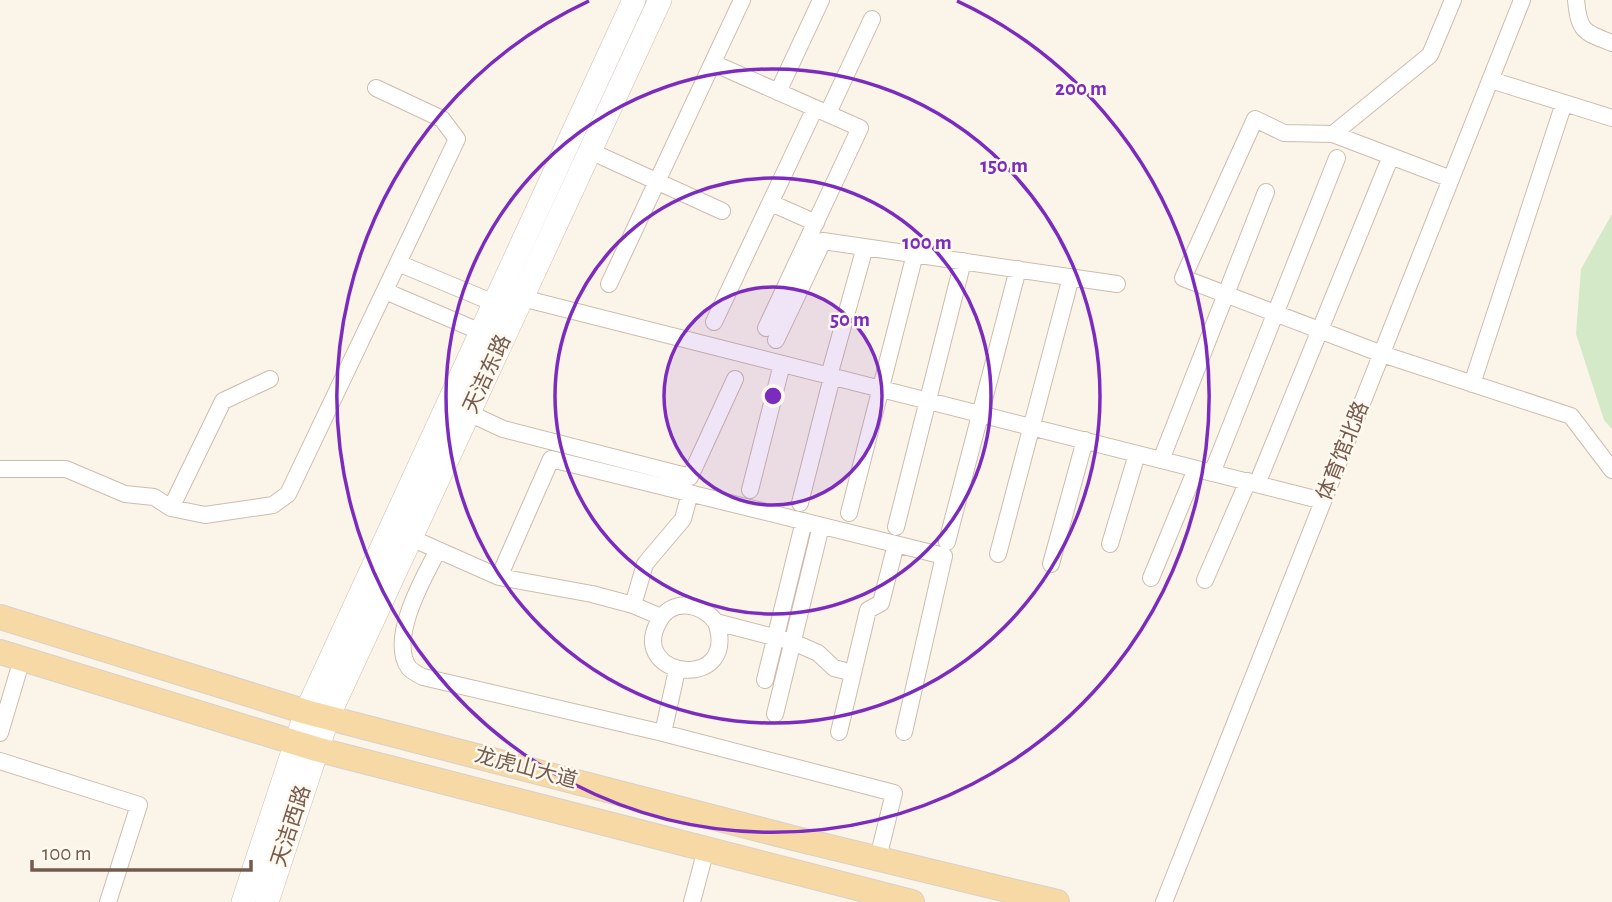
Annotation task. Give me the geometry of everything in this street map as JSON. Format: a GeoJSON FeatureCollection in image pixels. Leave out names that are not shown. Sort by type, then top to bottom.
{"type":"FeatureCollection","features":[{"type":"Feature","properties":{"kind":"main road","name":"天洁东路"},"geometry":{"type":"LineString","coordinates":[[317,715],[411,538],[590,151],[646,2]]}},
{"type":"Feature","properties":{"kind":"main road","name":"天洁东路"},"geometry":{"type":"LineString","coordinates":[[305,746],[494,303],[646,2]]}},
{"type":"Feature","properties":{"kind":"main road","name":"龙虎山大道"},"geometry":{"type":"LineString","coordinates":[[0,617],[317,715],[1057,902]]}},
{"type":"Feature","properties":{"kind":"main road","name":"龙虎山大道"},"geometry":{"type":"LineString","coordinates":[[11,656],[305,746],[912,902]]}},
{"type":"Feature","properties":{"kind":"main road","name":"天洁西路"},"geometry":{"type":"LineString","coordinates":[[243,902],[305,746]]}},
{"type":"Feature","properties":{"kind":"main road","name":"天洁西路"},"geometry":{"type":"LineString","coordinates":[[267,902],[305,746]]}},
{"type":"Feature","properties":{"kind":"street"},"geometry":{"type":"LineString","coordinates":[[609,284],[742,0]]}},
{"type":"Feature","properties":{"kind":"street"},"geometry":{"type":"LineString","coordinates":[[778,92],[821,0]]}},
{"type":"Feature","properties":{"kind":"street"},"geometry":{"type":"LineString","coordinates":[[1333,134],[1430,55],[1452,0]]}},
{"type":"Feature","properties":{"kind":"street","name":"体育馆北路"},"geometry":{"type":"LineString","coordinates":[[1164,902],[1522,0]]}},
{"type":"Feature","properties":{"kind":"street"},"geometry":{"type":"LineString","coordinates":[[1576,0],[1578,22],[1590,35],[1612,43]]}},
{"type":"Feature","properties":{"kind":"street"},"geometry":{"type":"LineString","coordinates":[[714,322],[771,203],[872,19]]}},
{"type":"Feature","properties":{"kind":"street"},"geometry":{"type":"LineString","coordinates":[[713,63],[860,128],[816,223],[771,334],[823,241],[1117,284]]}},
{"type":"Feature","properties":{"kind":"street"},"geometry":{"type":"LineString","coordinates":[[1491,80],[1612,118]]}},
{"type":"Feature","properties":{"kind":"street"},"geometry":{"type":"LineString","coordinates":[[0,469],[66,469],[125,494],[154,497],[171,508],[205,514],[273,505],[288,494],[457,139],[442,119],[376,88]]}},
{"type":"Feature","properties":{"kind":"street"},"geometry":{"type":"LineString","coordinates":[[1472,384],[1564,103]]}},
{"type":"Feature","properties":{"kind":"street"},"geometry":{"type":"LineString","coordinates":[[1451,179],[1333,134],[1284,133],[1255,119],[1183,278],[1382,354],[1571,416],[1612,470]]}},
{"type":"Feature","properties":{"kind":"street"},"geometry":{"type":"LineString","coordinates":[[590,151],[722,211]]}},
{"type":"Feature","properties":{"kind":"street"},"geometry":{"type":"LineString","coordinates":[[1205,580],[1252,483],[1320,330],[1391,156]]}},
{"type":"Feature","properties":{"kind":"street"},"geometry":{"type":"LineString","coordinates":[[1151,578],[1276,313],[1337,158]]}},
{"type":"Feature","properties":{"kind":"street"},"geometry":{"type":"LineString","coordinates":[[1161,460],[1266,192]]}},
{"type":"Feature","properties":{"kind":"street"},"geometry":{"type":"LineString","coordinates":[[771,203],[816,223]]}},
{"type":"Feature","properties":{"kind":"street"},"geometry":{"type":"LineString","coordinates":[[800,503],[864,247]]}},
{"type":"Feature","properties":{"kind":"street"},"geometry":{"type":"LineString","coordinates":[[849,513],[915,254]]}},
{"type":"Feature","properties":{"kind":"street"},"geometry":{"type":"LineString","coordinates":[[839,732],[868,610],[881,603],[927,401],[963,261]]}},
{"type":"Feature","properties":{"kind":"street"},"geometry":{"type":"LineString","coordinates":[[398,263],[494,303]]}},
{"type":"Feature","properties":{"kind":"street"},"geometry":{"type":"LineString","coordinates":[[947,542],[1018,270]]}},
{"type":"Feature","properties":{"kind":"street"},"geometry":{"type":"LineString","coordinates":[[998,554],[1070,277]]}},
{"type":"Feature","properties":{"kind":"street"},"geometry":{"type":"LineString","coordinates":[[385,291],[481,332]]}},
{"type":"Feature","properties":{"kind":"street"},"geometry":{"type":"LineString","coordinates":[[522,298],[1323,501]]}},
{"type":"Feature","properties":{"kind":"street"},"geometry":{"type":"LineString","coordinates":[[750,490],[782,364]]}},
{"type":"Feature","properties":{"kind":"street"},"geometry":{"type":"LineString","coordinates":[[171,508],[223,401],[270,379]]}},
{"type":"Feature","properties":{"kind":"street"},"geometry":{"type":"LineString","coordinates":[[469,413],[503,429],[690,477],[735,379]]}},
{"type":"Feature","properties":{"kind":"street"},"geometry":{"type":"LineString","coordinates":[[1051,564],[1085,440]]}},
{"type":"Feature","properties":{"kind":"street"},"geometry":{"type":"LineString","coordinates":[[1110,544],[1137,454]]}},
{"type":"Feature","properties":{"kind":"street"},"geometry":{"type":"LineString","coordinates":[[499,577],[551,459],[821,526],[896,536],[944,556],[904,732]]}},
{"type":"Feature","properties":{"kind":"street"},"geometry":{"type":"LineString","coordinates":[[633,606],[645,565],[683,519],[690,493]]}},
{"type":"Feature","properties":{"kind":"street"},"geometry":{"type":"LineString","coordinates":[[765,680],[804,521]]}},
{"type":"Feature","properties":{"kind":"street"},"geometry":{"type":"LineString","coordinates":[[775,713],[821,526]]}},
{"type":"Feature","properties":{"kind":"street"},"geometry":{"type":"LineString","coordinates":[[411,538],[499,577],[592,594],[661,617]]}},
{"type":"Feature","properties":{"kind":"street"},"geometry":{"type":"LineString","coordinates":[[438,550],[413,599],[401,642],[409,668],[423,677],[663,733],[894,793],[878,858]]}},
{"type":"Feature","properties":{"kind":"street"},"geometry":{"type":"LineString","coordinates":[[678,606],[700,607],[716,622],[720,632],[720,644],[709,663],[699,669],[677,670],[660,658],[655,648],[656,627],[661,617],[678,606]]}},
{"type":"Feature","properties":{"kind":"street"},"geometry":{"type":"LineString","coordinates":[[716,622],[793,642],[818,653],[834,668],[853,673]]}},
{"type":"Feature","properties":{"kind":"street"},"geometry":{"type":"LineString","coordinates":[[0,733],[11,656]]}},
{"type":"Feature","properties":{"kind":"street"},"geometry":{"type":"LineString","coordinates":[[663,733],[677,670]]}},
{"type":"Feature","properties":{"kind":"street"},"geometry":{"type":"LineString","coordinates":[[0,761],[139,805],[108,902]]}},
{"type":"Feature","properties":{"kind":"street"},"geometry":{"type":"LineString","coordinates":[[692,902],[706,849]]}},
{"type":"Feature","properties":{"kind":"green space"},"geometry":{"type":"Polygon","coordinates":[[[1612,214],[1612,429],[1604,420],[1576,334],[1581,269],[1612,214]]]}}]}
